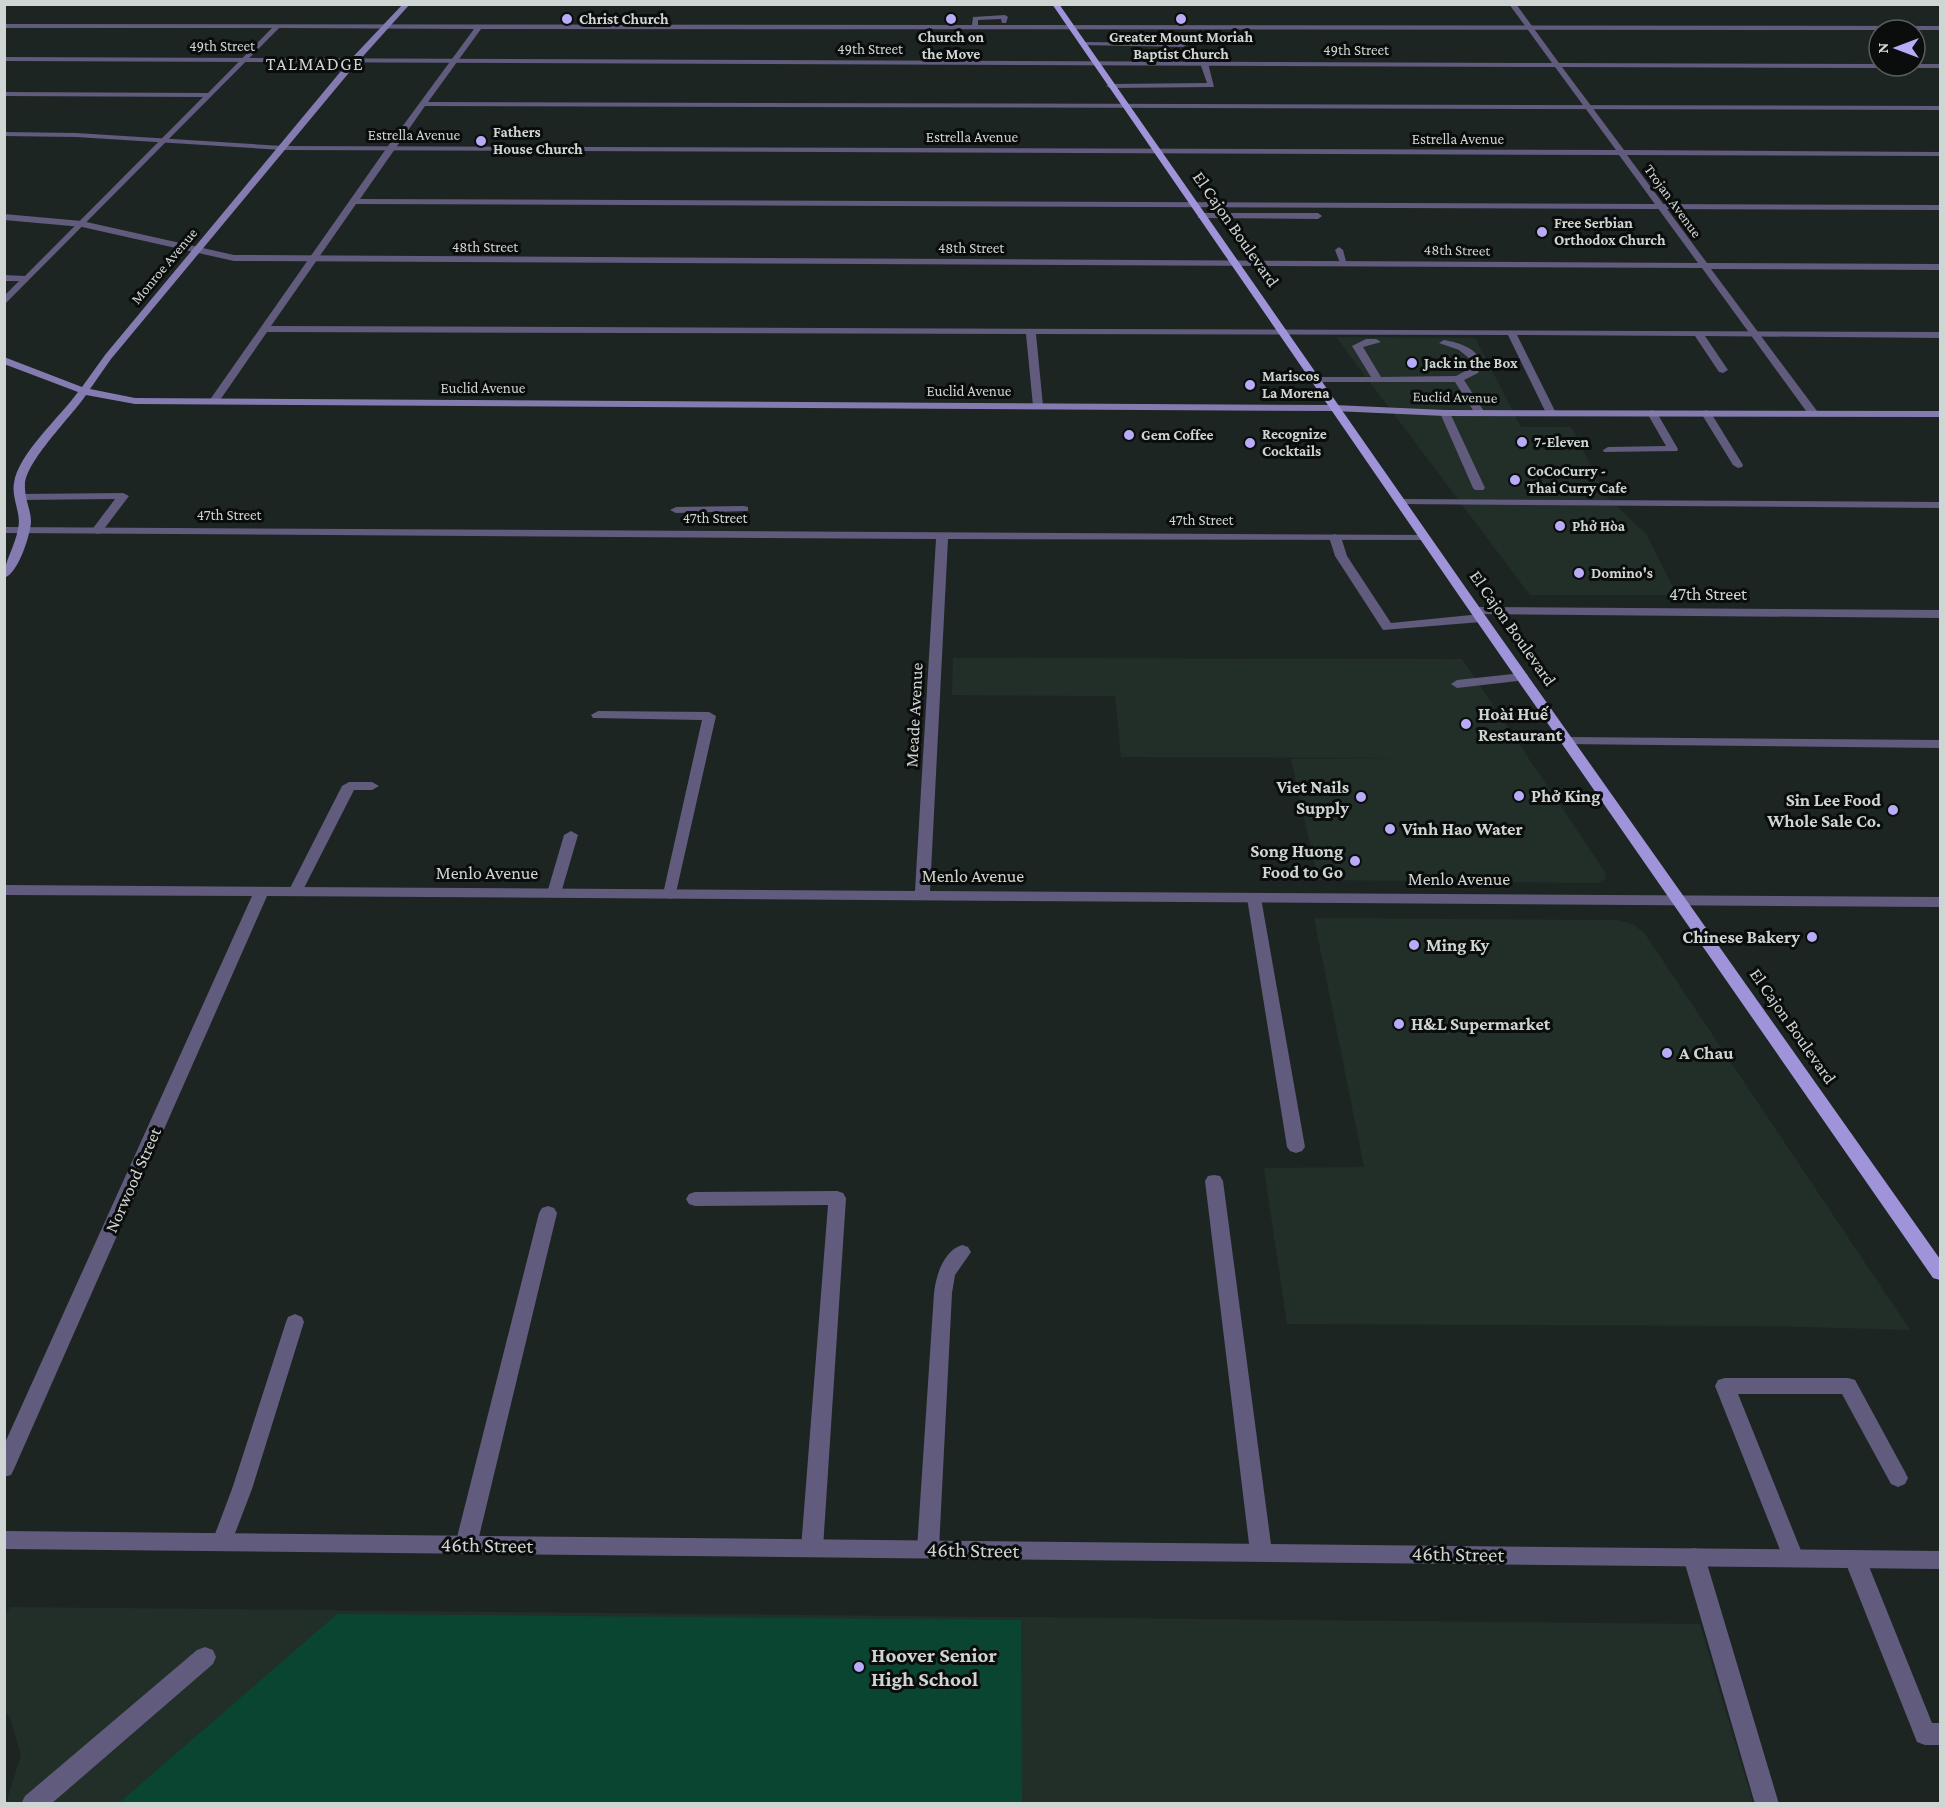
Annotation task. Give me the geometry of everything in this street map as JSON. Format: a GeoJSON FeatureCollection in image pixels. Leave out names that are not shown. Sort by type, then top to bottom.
{"type":"FeatureCollection","features":[{"type":"Feature","properties":{"kind":"main road","name":"Monroe Avenue"},"geometry":{"type":"LineString","coordinates":[[4,575],[11,567],[24,530],[19,484],[29,458],[84,391],[108,357],[354,61],[407,4]]}},
{"type":"Feature","properties":{"kind":"main road","name":"El Cajon Boulevard"},"geometry":{"type":"LineString","coordinates":[[1056,4],[1123,105],[1235,262],[1334,408],[1941,1273]]}},
{"type":"Feature","properties":{"kind":"main road","name":"Euclid Avenue"},"geometry":{"type":"LineString","coordinates":[[4,360],[84,391],[135,401],[1334,408],[1445,413],[1941,414]]}},
{"type":"Feature","properties":{"kind":"street","name":"Trojan Avenue"},"geometry":{"type":"LineString","coordinates":[[1512,4],[1813,413]]}},
{"type":"Feature","properties":{"kind":"street"},"geometry":{"type":"LineString","coordinates":[[975,28],[975,18],[1005,17],[1004,22]]}},
{"type":"Feature","properties":{"kind":"street"},"geometry":{"type":"LineString","coordinates":[[4,26],[1941,28]]}},
{"type":"Feature","properties":{"kind":"street"},"geometry":{"type":"LineString","coordinates":[[1178,26],[1189,63]]}},
{"type":"Feature","properties":{"kind":"street"},"geometry":{"type":"LineString","coordinates":[[4,302],[277,27]]}},
{"type":"Feature","properties":{"kind":"street"},"geometry":{"type":"LineString","coordinates":[[214,401],[391,148],[480,27]]}},
{"type":"Feature","properties":{"kind":"street"},"geometry":{"type":"LineString","coordinates":[[1082,44],[1183,45]]}},
{"type":"Feature","properties":{"kind":"street","name":"49th Street"},"geometry":{"type":"LineString","coordinates":[[4,59],[1867,66]]}},
{"type":"Feature","properties":{"kind":"street"},"geometry":{"type":"LineString","coordinates":[[1110,86],[1211,85],[1204,63]]}},
{"type":"Feature","properties":{"kind":"street"},"geometry":{"type":"LineString","coordinates":[[4,94],[210,94]]}},
{"type":"Feature","properties":{"kind":"street"},"geometry":{"type":"LineString","coordinates":[[423,104],[1941,108]]}},
{"type":"Feature","properties":{"kind":"street","name":"Estrella Avenue"},"geometry":{"type":"LineString","coordinates":[[4,134],[76,135],[282,148],[1941,154]]}},
{"type":"Feature","properties":{"kind":"street"},"geometry":{"type":"LineString","coordinates":[[354,201],[1941,208]]}},
{"type":"Feature","properties":{"kind":"street"},"geometry":{"type":"LineString","coordinates":[[1201,216],[1317,216]]}},
{"type":"Feature","properties":{"kind":"street","name":"48th Street"},"geometry":{"type":"LineString","coordinates":[[4,218],[82,224],[234,258],[313,260],[1235,262],[1941,267]]}},
{"type":"Feature","properties":{"kind":"street"},"geometry":{"type":"LineString","coordinates":[[1339,250],[1344,263]]}},
{"type":"Feature","properties":{"kind":"street"},"geometry":{"type":"LineString","coordinates":[[4,278],[27,279]]}},
{"type":"Feature","properties":{"kind":"street"},"geometry":{"type":"LineString","coordinates":[[264,329],[1941,335]]}},
{"type":"Feature","properties":{"kind":"street"},"geometry":{"type":"LineString","coordinates":[[1030,331],[1038,406]]}},
{"type":"Feature","properties":{"kind":"street"},"geometry":{"type":"LineString","coordinates":[[1511,332],[1551,413]]}},
{"type":"Feature","properties":{"kind":"street"},"geometry":{"type":"LineString","coordinates":[[1699,334],[1723,370]]}},
{"type":"Feature","properties":{"kind":"street"},"geometry":{"type":"LineString","coordinates":[[1376,342],[1366,342],[1357,346],[1378,379]]}},
{"type":"Feature","properties":{"kind":"street"},"geometry":{"type":"LineString","coordinates":[[1315,380],[1458,379],[1474,371],[1476,367],[1474,357],[1463,347],[1444,343]]}},
{"type":"Feature","properties":{"kind":"street"},"geometry":{"type":"LineString","coordinates":[[1458,379],[1480,413]]}},
{"type":"Feature","properties":{"kind":"street"},"geometry":{"type":"LineString","coordinates":[[1445,413],[1479,488]]}},
{"type":"Feature","properties":{"kind":"street"},"geometry":{"type":"LineString","coordinates":[[1608,450],[1673,449],[1652,413]]}},
{"type":"Feature","properties":{"kind":"street"},"geometry":{"type":"LineString","coordinates":[[1706,413],[1738,465]]}},
{"type":"Feature","properties":{"kind":"street"},"geometry":{"type":"LineString","coordinates":[[21,497],[123,496],[97,531]]}},
{"type":"Feature","properties":{"kind":"street"},"geometry":{"type":"LineString","coordinates":[[1400,502],[1941,505]]}},
{"type":"Feature","properties":{"kind":"street"},"geometry":{"type":"LineString","coordinates":[[676,510],[744,509]]}},
{"type":"Feature","properties":{"kind":"street","name":"47th Street"},"geometry":{"type":"LineString","coordinates":[[4,531],[1425,538]]}},
{"type":"Feature","properties":{"kind":"street","name":"Meade Avenue"},"geometry":{"type":"LineString","coordinates":[[922,896],[942,536]]}},
{"type":"Feature","properties":{"kind":"street","name":"47th Street"},"geometry":{"type":"LineString","coordinates":[[1335,537],[1341,556],[1388,627],[1478,614],[1941,614]]}},
{"type":"Feature","properties":{"kind":"street"},"geometry":{"type":"LineString","coordinates":[[1457,684],[1522,677]]}},
{"type":"Feature","properties":{"kind":"street"},"geometry":{"type":"LineString","coordinates":[[598,715],[709,716],[670,894]]}},
{"type":"Feature","properties":{"kind":"street"},"geometry":{"type":"LineString","coordinates":[[1567,741],[1941,744]]}},
{"type":"Feature","properties":{"kind":"street"},"geometry":{"type":"LineString","coordinates":[[295,892],[349,786],[372,786]]}},
{"type":"Feature","properties":{"kind":"street"},"geometry":{"type":"LineString","coordinates":[[554,893],[571,835]]}},
{"type":"Feature","properties":{"kind":"street","name":"Menlo Avenue"},"geometry":{"type":"LineString","coordinates":[[4,890],[1941,902]]}},
{"type":"Feature","properties":{"kind":"street","name":"Norwood Street"},"geometry":{"type":"LineString","coordinates":[[4,1469],[262,891]]}},
{"type":"Feature","properties":{"kind":"street"},"geometry":{"type":"LineString","coordinates":[[1254,898],[1296,1147]]}},
{"type":"Feature","properties":{"kind":"street"},"geometry":{"type":"LineString","coordinates":[[1214,1181],[1261,1552]]}},
{"type":"Feature","properties":{"kind":"street"},"geometry":{"type":"LineString","coordinates":[[694,1199],[837,1198],[812,1548]]}},
{"type":"Feature","properties":{"kind":"street"},"geometry":{"type":"LineString","coordinates":[[466,1545],[548,1213]]}},
{"type":"Feature","properties":{"kind":"street"},"geometry":{"type":"LineString","coordinates":[[928,1549],[943,1293],[946,1273],[962,1252]]}},
{"type":"Feature","properties":{"kind":"street"},"geometry":{"type":"LineString","coordinates":[[222,1542],[242,1490],[295,1322]]}},
{"type":"Feature","properties":{"kind":"street"},"geometry":{"type":"LineString","coordinates":[[1793,1558],[1725,1386],[1848,1386],[1898,1478]]}},
{"type":"Feature","properties":{"kind":"street","name":"46th Street"},"geometry":{"type":"LineString","coordinates":[[4,1540],[1941,1560]]}},
{"type":"Feature","properties":{"kind":"street"},"geometry":{"type":"LineString","coordinates":[[1694,1557],[1767,1803]]}},
{"type":"Feature","properties":{"kind":"street"},"geometry":{"type":"LineString","coordinates":[[1855,1559],[1925,1734],[1941,1734]]}},
{"type":"Feature","properties":{"kind":"street"},"geometry":{"type":"LineString","coordinates":[[33,1803],[205,1657]]}},
{"type":"Feature","properties":{"kind":"shaded area"},"geometry":{"type":"Polygon","coordinates":[[[1336,337],[1475,338],[1521,427],[1571,427],[1606,496],[1647,535],[1677,595],[1530,595],[1336,337]]]}},
{"type":"Feature","properties":{"kind":"shaded area"},"geometry":{"type":"Polygon","coordinates":[[[953,658],[1462,659],[1605,872],[1606,879],[1597,883],[1318,880],[1291,759],[1417,758],[1121,757],[1115,696],[952,695],[953,658]]]}},
{"type":"Feature","properties":{"kind":"shaded area"},"geometry":{"type":"Polygon","coordinates":[[[1314,918],[1616,920],[1633,924],[1645,934],[1910,1330],[1770,1326],[1287,1324],[1264,1168],[1364,1167],[1314,918]]]}},
{"type":"Feature","properties":{"kind":"shaded area","name":"Hoover Senior High School"},"geometry":{"type":"Polygon","coordinates":[[[11,1607],[1700,1624],[1753,1803],[6,1803],[21,1755],[10,1718],[5,1711],[5,1613],[11,1607]]]}},
{"type":"Feature","properties":{"kind":"green space"},"geometry":{"type":"Polygon","coordinates":[[[337,1614],[1021,1620],[1022,1803],[119,1803],[337,1614]]]}},
{"type":"Feature","properties":{"kind":"place","name":"Christ Church"},"geometry":{"type":"Point","coordinates":[567,19]}},
{"type":"Feature","properties":{"kind":"place","name":"Church on the Move"},"geometry":{"type":"Point","coordinates":[951,19]}},
{"type":"Feature","properties":{"kind":"place","name":"Greater Mount Moriah Baptist Church"},"geometry":{"type":"Point","coordinates":[1181,19]}},
{"type":"Feature","properties":{"kind":"place","name":"Fathers House Church"},"geometry":{"type":"Point","coordinates":[481,141]}},
{"type":"Feature","properties":{"kind":"place","name":"Free Serbian Orthodox Church"},"geometry":{"type":"Point","coordinates":[1542,232]}},
{"type":"Feature","properties":{"kind":"place","name":"Jack in the Box"},"geometry":{"type":"Point","coordinates":[1412,363]}},
{"type":"Feature","properties":{"kind":"place","name":"Mariscos La Morena"},"geometry":{"type":"Point","coordinates":[1250,385]}},
{"type":"Feature","properties":{"kind":"place","name":"Gem Coffee"},"geometry":{"type":"Point","coordinates":[1129,435]}},
{"type":"Feature","properties":{"kind":"place","name":"7-Eleven"},"geometry":{"type":"Point","coordinates":[1522,442]}},
{"type":"Feature","properties":{"kind":"place","name":"Recognize Cocktails"},"geometry":{"type":"Point","coordinates":[1250,443]}},
{"type":"Feature","properties":{"kind":"place","name":"CoCoCurry - Thai Curry Cafe"},"geometry":{"type":"Point","coordinates":[1515,480]}},
{"type":"Feature","properties":{"kind":"place","name":"Phở Hòa"},"geometry":{"type":"Point","coordinates":[1560,526]}},
{"type":"Feature","properties":{"kind":"place","name":"Domino's"},"geometry":{"type":"Point","coordinates":[1579,573]}},
{"type":"Feature","properties":{"kind":"place","name":"Hoài Huế Restaurant"},"geometry":{"type":"Point","coordinates":[1466,724]}},
{"type":"Feature","properties":{"kind":"place","name":"Phở King"},"geometry":{"type":"Point","coordinates":[1519,796]}},
{"type":"Feature","properties":{"kind":"place","name":"Viet Nails Supply"},"geometry":{"type":"Point","coordinates":[1361,797]}},
{"type":"Feature","properties":{"kind":"place","name":"Sin Lee Food Whole Sale Co."},"geometry":{"type":"Point","coordinates":[1893,810]}},
{"type":"Feature","properties":{"kind":"place","name":"Vinh Hao Water"},"geometry":{"type":"Point","coordinates":[1390,829]}},
{"type":"Feature","properties":{"kind":"place","name":"Song Huong Food to Go"},"geometry":{"type":"Point","coordinates":[1355,861]}},
{"type":"Feature","properties":{"kind":"place","name":"Chinese Bakery"},"geometry":{"type":"Point","coordinates":[1812,937]}},
{"type":"Feature","properties":{"kind":"place","name":"Ming Ky"},"geometry":{"type":"Point","coordinates":[1414,945]}},
{"type":"Feature","properties":{"kind":"place","name":"H&L Supermarket"},"geometry":{"type":"Point","coordinates":[1399,1024]}},
{"type":"Feature","properties":{"kind":"place","name":"A Chau"},"geometry":{"type":"Point","coordinates":[1667,1053]}},
{"type":"Feature","properties":{"kind":"place","name":"Hoover Senior High School"},"geometry":{"type":"Point","coordinates":[859,1667]}},
{"type":"Feature","properties":{"kind":"district","name":"TALMADGE"},"geometry":{"type":"Point","coordinates":[315,64]}}]}
